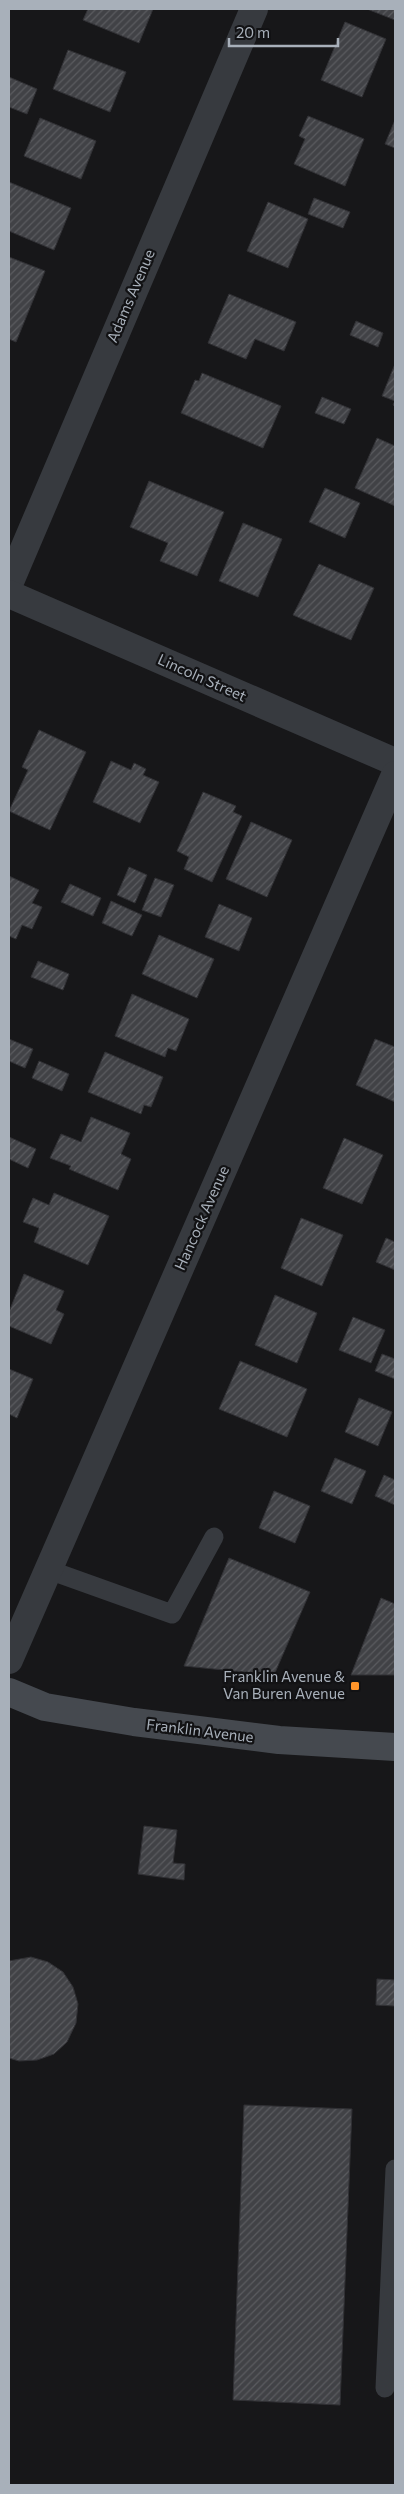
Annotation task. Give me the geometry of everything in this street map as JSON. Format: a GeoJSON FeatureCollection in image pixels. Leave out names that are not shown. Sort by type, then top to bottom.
{"type":"FeatureCollection","features":[{"type":"Feature","properties":{"kind":"main road","name":"Franklin Avenue"},"geometry":{"type":"LineString","coordinates":[[9,1692],[45,1707],[134,1722],[279,1740],[395,1747]]}},
{"type":"Feature","properties":{"kind":"street","name":"Adams Avenue"},"geometry":{"type":"LineString","coordinates":[[9,584],[254,9]]}},
{"type":"Feature","properties":{"kind":"street","name":"Lincoln Street"},"geometry":{"type":"LineString","coordinates":[[9,594],[395,762]]}},
{"type":"Feature","properties":{"kind":"street","name":"Hancock Avenue"},"geometry":{"type":"LineString","coordinates":[[9,1660],[395,775]]}},
{"type":"Feature","properties":{"kind":"lane"},"geometry":{"type":"LineString","coordinates":[[49,1570],[172,1614],[214,1537]]}},
{"type":"Feature","properties":{"kind":"lane"},"geometry":{"type":"LineString","coordinates":[[385,2388],[395,2169]]}},
{"type":"Feature","properties":{"kind":"building"},"geometry":{"type":"Polygon","coordinates":[[[88,9],[153,9],[139,43],[83,20],[88,9]]]}},
{"type":"Feature","properties":{"kind":"building"},"geometry":{"type":"Polygon","coordinates":[[[367,9],[395,9],[395,20],[367,9]]]}},
{"type":"Feature","properties":{"kind":"building"},"geometry":{"type":"Polygon","coordinates":[[[345,22],[386,39],[362,97],[321,80],[345,22]]]}},
{"type":"Feature","properties":{"kind":"building"},"geometry":{"type":"Polygon","coordinates":[[[68,50],[126,72],[110,112],[53,89],[68,50]]]}},
{"type":"Feature","properties":{"kind":"building"},"geometry":{"type":"Polygon","coordinates":[[[9,77],[37,89],[27,114],[9,107],[9,77]]]}},
{"type":"Feature","properties":{"kind":"building"},"geometry":{"type":"Polygon","coordinates":[[[308,116],[364,139],[345,186],[294,164],[305,139],[299,136],[308,116]]]}},
{"type":"Feature","properties":{"kind":"building"},"geometry":{"type":"Polygon","coordinates":[[[40,118],[96,141],[81,179],[24,156],[40,118]]]}},
{"type":"Feature","properties":{"kind":"building"},"geometry":{"type":"Polygon","coordinates":[[[395,120],[395,148],[385,144],[395,120]]]}},
{"type":"Feature","properties":{"kind":"building"},"geometry":{"type":"Polygon","coordinates":[[[9,182],[71,208],[54,250],[9,231],[9,182]]]}},
{"type":"Feature","properties":{"kind":"building"},"geometry":{"type":"Polygon","coordinates":[[[314,198],[350,212],[343,228],[308,214],[314,198]]]}},
{"type":"Feature","properties":{"kind":"building"},"geometry":{"type":"Polygon","coordinates":[[[268,202],[308,219],[288,268],[247,251],[268,202]]]}},
{"type":"Feature","properties":{"kind":"building"},"geometry":{"type":"Polygon","coordinates":[[[9,257],[45,271],[16,342],[9,339],[9,257]]]}},
{"type":"Feature","properties":{"kind":"building"},"geometry":{"type":"Polygon","coordinates":[[[229,294],[296,322],[284,351],[255,339],[246,359],[208,343],[229,294]]]}},
{"type":"Feature","properties":{"kind":"building"},"geometry":{"type":"Polygon","coordinates":[[[356,321],[383,333],[378,347],[350,335],[356,321]]]}},
{"type":"Feature","properties":{"kind":"building"},"geometry":{"type":"Polygon","coordinates":[[[395,364],[395,401],[382,396],[395,364]]]}},
{"type":"Feature","properties":{"kind":"building"},"geometry":{"type":"Polygon","coordinates":[[[202,373],[281,406],[263,448],[181,413],[195,380],[199,381],[202,373]]]}},
{"type":"Feature","properties":{"kind":"building"},"geometry":{"type":"Polygon","coordinates":[[[322,397],[351,409],[344,424],[315,413],[322,397]]]}},
{"type":"Feature","properties":{"kind":"building"},"geometry":{"type":"Polygon","coordinates":[[[377,438],[395,446],[395,506],[355,488],[377,438]]]}},
{"type":"Feature","properties":{"kind":"building"},"geometry":{"type":"Polygon","coordinates":[[[149,481],[224,512],[197,576],[160,561],[168,543],[130,527],[149,481]]]}},
{"type":"Feature","properties":{"kind":"building"},"geometry":{"type":"Polygon","coordinates":[[[325,488],[360,503],[345,538],[309,522],[325,488]]]}},
{"type":"Feature","properties":{"kind":"building"},"geometry":{"type":"Polygon","coordinates":[[[243,523],[282,539],[258,597],[219,581],[243,523]]]}},
{"type":"Feature","properties":{"kind":"building"},"geometry":{"type":"Polygon","coordinates":[[[319,564],[374,588],[351,640],[293,615],[319,564]]]}},
{"type":"Feature","properties":{"kind":"building"},"geometry":{"type":"Polygon","coordinates":[[[39,730],[86,752],[50,830],[9,811],[28,770],[22,767],[39,730]]]}},
{"type":"Feature","properties":{"kind":"building"},"geometry":{"type":"Polygon","coordinates":[[[111,761],[131,770],[134,763],[146,769],[143,775],[159,782],[140,823],[93,802],[111,761]]]}},
{"type":"Feature","properties":{"kind":"building"},"geometry":{"type":"Polygon","coordinates":[[[203,792],[236,806],[233,812],[242,816],[212,882],[184,869],[189,857],[177,851],[203,792]]]}},
{"type":"Feature","properties":{"kind":"building"},"geometry":{"type":"Polygon","coordinates":[[[251,822],[292,840],[267,897],[226,879],[251,822]]]}},
{"type":"Feature","properties":{"kind":"building"},"geometry":{"type":"Polygon","coordinates":[[[129,867],[147,875],[135,903],[117,895],[129,867]]]}},
{"type":"Feature","properties":{"kind":"building"},"geometry":{"type":"Polygon","coordinates":[[[9,876],[39,890],[32,903],[42,907],[32,929],[22,925],[16,939],[9,936],[9,876]]]}},
{"type":"Feature","properties":{"kind":"building"},"geometry":{"type":"Polygon","coordinates":[[[155,878],[174,885],[161,917],[142,910],[155,878]]]}},
{"type":"Feature","properties":{"kind":"building"},"geometry":{"type":"Polygon","coordinates":[[[70,884],[101,898],[93,916],[61,902],[70,884]]]}},
{"type":"Feature","properties":{"kind":"building"},"geometry":{"type":"Polygon","coordinates":[[[111,901],[142,915],[132,936],[102,923],[111,901]]]}},
{"type":"Feature","properties":{"kind":"building"},"geometry":{"type":"Polygon","coordinates":[[[219,904],[252,918],[239,951],[205,937],[219,904]]]}},
{"type":"Feature","properties":{"kind":"building"},"geometry":{"type":"Polygon","coordinates":[[[159,935],[214,959],[197,998],[142,974],[159,935]]]}},
{"type":"Feature","properties":{"kind":"building"},"geometry":{"type":"Polygon","coordinates":[[[38,961],[69,974],[63,990],[31,977],[38,961]]]}},
{"type":"Feature","properties":{"kind":"building"},"geometry":{"type":"Polygon","coordinates":[[[132,994],[189,1019],[176,1051],[168,1048],[165,1057],[115,1036],[132,994]]]}},
{"type":"Feature","properties":{"kind":"building"},"geometry":{"type":"Polygon","coordinates":[[[9,1039],[33,1049],[25,1068],[9,1061],[9,1039]]]}},
{"type":"Feature","properties":{"kind":"building"},"geometry":{"type":"Polygon","coordinates":[[[375,1039],[395,1047],[395,1102],[356,1085],[375,1039]]]}},
{"type":"Feature","properties":{"kind":"building"},"geometry":{"type":"Polygon","coordinates":[[[105,1052],[163,1077],[151,1107],[144,1105],[141,1114],[88,1092],[105,1052]]]}},
{"type":"Feature","properties":{"kind":"building"},"geometry":{"type":"Polygon","coordinates":[[[39,1061],[69,1074],[62,1091],[32,1078],[39,1061]]]}},
{"type":"Feature","properties":{"kind":"building"},"geometry":{"type":"Polygon","coordinates":[[[91,1117],[130,1133],[121,1154],[131,1159],[118,1190],[69,1169],[71,1166],[50,1158],[61,1134],[81,1142],[91,1117]]]}},
{"type":"Feature","properties":{"kind":"building"},"geometry":{"type":"Polygon","coordinates":[[[9,1137],[36,1149],[28,1168],[9,1159],[9,1137]]]}},
{"type":"Feature","properties":{"kind":"building"},"geometry":{"type":"Polygon","coordinates":[[[344,1138],[383,1155],[362,1204],[323,1188],[344,1138]]]}},
{"type":"Feature","properties":{"kind":"building"},"geometry":{"type":"Polygon","coordinates":[[[54,1193],[109,1216],[88,1265],[34,1242],[39,1228],[23,1222],[33,1198],[49,1205],[54,1193]]]}},
{"type":"Feature","properties":{"kind":"building"},"geometry":{"type":"Polygon","coordinates":[[[301,1218],[343,1235],[322,1286],[281,1268],[301,1218]]]}},
{"type":"Feature","properties":{"kind":"building"},"geometry":{"type":"Polygon","coordinates":[[[386,1238],[395,1242],[395,1270],[376,1262],[386,1238]]]}},
{"type":"Feature","properties":{"kind":"building"},"geometry":{"type":"Polygon","coordinates":[[[24,1274],[64,1291],[56,1310],[64,1314],[51,1344],[9,1326],[9,1312],[24,1274]]]}},
{"type":"Feature","properties":{"kind":"building"},"geometry":{"type":"Polygon","coordinates":[[[275,1295],[317,1313],[297,1363],[255,1345],[275,1295]]]}},
{"type":"Feature","properties":{"kind":"building"},"geometry":{"type":"Polygon","coordinates":[[[353,1317],[385,1330],[371,1363],[339,1350],[353,1317]]]}},
{"type":"Feature","properties":{"kind":"building"},"geometry":{"type":"Polygon","coordinates":[[[382,1354],[395,1359],[395,1379],[375,1371],[382,1354]]]}},
{"type":"Feature","properties":{"kind":"building"},"geometry":{"type":"Polygon","coordinates":[[[240,1361],[307,1389],[287,1437],[219,1409],[240,1361]]]}},
{"type":"Feature","properties":{"kind":"building"},"geometry":{"type":"Polygon","coordinates":[[[9,1369],[33,1379],[17,1418],[9,1414],[9,1369]]]}},
{"type":"Feature","properties":{"kind":"building"},"geometry":{"type":"Polygon","coordinates":[[[359,1398],[392,1412],[378,1446],[345,1432],[359,1398]]]}},
{"type":"Feature","properties":{"kind":"building"},"geometry":{"type":"Polygon","coordinates":[[[335,1458],[366,1471],[352,1504],[321,1491],[335,1458]]]}},
{"type":"Feature","properties":{"kind":"building"},"geometry":{"type":"Polygon","coordinates":[[[384,1475],[395,1480],[395,1505],[375,1496],[384,1475]]]}},
{"type":"Feature","properties":{"kind":"building"},"geometry":{"type":"Polygon","coordinates":[[[274,1491],[310,1506],[295,1543],[259,1528],[274,1491]]]}},
{"type":"Feature","properties":{"kind":"building"},"geometry":{"type":"Polygon","coordinates":[[[229,1558],[310,1592],[274,1675],[184,1666],[229,1558]]]}},
{"type":"Feature","properties":{"kind":"building"},"geometry":{"type":"Polygon","coordinates":[[[381,1598],[395,1604],[395,1675],[351,1675],[381,1598]]]}},
{"type":"Feature","properties":{"kind":"building"},"geometry":{"type":"Polygon","coordinates":[[[144,1826],[177,1830],[173,1863],[185,1864],[184,1880],[138,1874],[144,1826]]]}},
{"type":"Feature","properties":{"kind":"building"},"geometry":{"type":"Polygon","coordinates":[[[31,1957],[48,1962],[63,1972],[73,1987],[78,2004],[76,2023],[67,2042],[54,2054],[37,2060],[19,2061],[9,2058],[9,1961],[31,1957]]]}},
{"type":"Feature","properties":{"kind":"building"},"geometry":{"type":"Polygon","coordinates":[[[377,1979],[395,1980],[395,2006],[376,2005],[377,1979]]]}},
{"type":"Feature","properties":{"kind":"building"},"geometry":{"type":"Polygon","coordinates":[[[244,2105],[352,2109],[340,2405],[233,2400],[244,2105]]]}},
{"type":"Feature","properties":{"kind":"place","name":"Franklin Avenue & Van Buren Avenue"},"geometry":{"type":"Point","coordinates":[355,1686]}}]}
